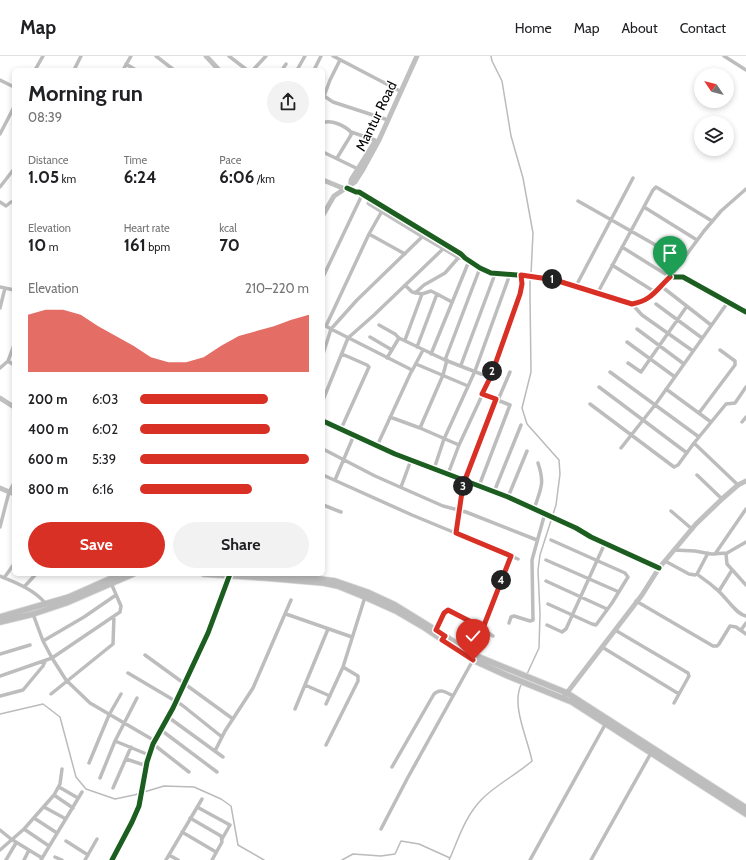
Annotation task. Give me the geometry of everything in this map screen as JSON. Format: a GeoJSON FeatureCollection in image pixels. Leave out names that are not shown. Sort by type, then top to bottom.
{"type":"FeatureCollection","features":[{"type":"Feature","properties":{"kind":"main road"},"geometry":{"type":"LineString","coordinates":[[0,622],[33,614],[66,603],[111,583],[121,576]]}},
{"type":"Feature","properties":{"kind":"main road"},"geometry":{"type":"LineString","coordinates":[[0,617],[69,597],[121,576]]}},
{"type":"Feature","properties":{"kind":"main road"},"geometry":{"type":"LineString","coordinates":[[251,576],[335,581],[366,594],[409,616],[436,630],[443,638],[474,655],[516,672],[532,683]]}},
{"type":"Feature","properties":{"kind":"main road"},"geometry":{"type":"LineString","coordinates":[[286,576],[294,578]]}},
{"type":"Feature","properties":{"kind":"main road"},"geometry":{"type":"LineString","coordinates":[[409,616],[473,660],[516,679],[532,683],[565,696],[746,808]]}},
{"type":"Feature","properties":{"kind":"main road"},"geometry":{"type":"LineString","coordinates":[[565,696],[650,753],[746,814]]}},
{"type":"Feature","properties":{"kind":"street"},"geometry":{"type":"LineString","coordinates":[[36,68],[43,56]]}},
{"type":"Feature","properties":{"kind":"street"},"geometry":{"type":"LineString","coordinates":[[75,68],[81,56]]}},
{"type":"Feature","properties":{"kind":"street"},"geometry":{"type":"LineString","coordinates":[[124,68],[131,56]]}},
{"type":"Feature","properties":{"kind":"street"},"geometry":{"type":"LineString","coordinates":[[156,56],[171,68]]}},
{"type":"Feature","properties":{"kind":"street"},"geometry":{"type":"LineString","coordinates":[[206,56],[217,68]]}},
{"type":"Feature","properties":{"kind":"street"},"geometry":{"type":"LineString","coordinates":[[229,56],[244,68]]}},
{"type":"Feature","properties":{"kind":"street"},"geometry":{"type":"LineString","coordinates":[[255,68],[266,56]]}},
{"type":"Feature","properties":{"kind":"street"},"geometry":{"type":"LineString","coordinates":[[298,68],[305,56]]}},
{"type":"Feature","properties":{"kind":"street"},"geometry":{"type":"LineString","coordinates":[[315,68],[321,56]]}},
{"type":"Feature","properties":{"kind":"street"},"geometry":{"type":"LineString","coordinates":[[333,56],[398,90]]}},
{"type":"Feature","properties":{"kind":"street","name":"Mantur Road"},"geometry":{"type":"LineString","coordinates":[[347,187],[375,140],[414,56]]}},
{"type":"Feature","properties":{"kind":"street","name":"Mantur Road"},"geometry":{"type":"LineString","coordinates":[[325,212],[334,196],[355,182],[373,152],[417,56]]}},
{"type":"Feature","properties":{"kind":"street"},"geometry":{"type":"LineString","coordinates":[[724,56],[746,70]]}},
{"type":"Feature","properties":{"kind":"street"},"geometry":{"type":"LineString","coordinates":[[325,94],[340,60]]}},
{"type":"Feature","properties":{"kind":"street"},"geometry":{"type":"LineString","coordinates":[[126,64],[133,68]]}},
{"type":"Feature","properties":{"kind":"street"},"geometry":{"type":"LineString","coordinates":[[283,68],[286,64]]}},
{"type":"Feature","properties":{"kind":"street"},"geometry":{"type":"LineString","coordinates":[[0,80],[12,86]]}},
{"type":"Feature","properties":{"kind":"street"},"geometry":{"type":"LineString","coordinates":[[325,98],[333,102],[385,119]]}},
{"type":"Feature","properties":{"kind":"street"},"geometry":{"type":"LineString","coordinates":[[0,134],[12,111]]}},
{"type":"Feature","properties":{"kind":"street"},"geometry":{"type":"LineString","coordinates":[[325,122],[331,122],[351,132],[375,140]]}},
{"type":"Feature","properties":{"kind":"street"},"geometry":{"type":"LineString","coordinates":[[337,158],[351,135],[351,132]]}},
{"type":"Feature","properties":{"kind":"street"},"geometry":{"type":"LineString","coordinates":[[325,153],[358,169]]}},
{"type":"Feature","properties":{"kind":"street"},"geometry":{"type":"LineString","coordinates":[[0,187],[12,172]]}},
{"type":"Feature","properties":{"kind":"street"},"geometry":{"type":"LineString","coordinates":[[576,286],[633,178]]}},
{"type":"Feature","properties":{"kind":"street"},"geometry":{"type":"LineString","coordinates":[[325,181],[359,192],[461,254],[464,259],[452,302],[431,354]]}},
{"type":"Feature","properties":{"kind":"street"},"geometry":{"type":"LineString","coordinates":[[597,294],[630,230],[656,187],[712,221]]}},
{"type":"Feature","properties":{"kind":"street"},"geometry":{"type":"LineString","coordinates":[[356,192],[361,198],[382,211],[480,268],[495,274],[541,277],[576,286],[632,304],[642,302],[650,298],[670,277],[697,240],[726,205],[746,189]]}},
{"type":"Feature","properties":{"kind":"street"},"geometry":{"type":"LineString","coordinates":[[325,273],[361,198]]}},
{"type":"Feature","properties":{"kind":"street"},"geometry":{"type":"LineString","coordinates":[[578,201],[682,260]]}},
{"type":"Feature","properties":{"kind":"street"},"geometry":{"type":"LineString","coordinates":[[0,202],[6,206],[12,202]]}},
{"type":"Feature","properties":{"kind":"street"},"geometry":{"type":"LineString","coordinates":[[644,207],[697,240]]}},
{"type":"Feature","properties":{"kind":"street"},"geometry":{"type":"LineString","coordinates":[[382,211],[369,234],[326,326],[412,371]]}},
{"type":"Feature","properties":{"kind":"street"},"geometry":{"type":"LineString","coordinates":[[369,234],[405,254]]}},
{"type":"Feature","properties":{"kind":"street"},"geometry":{"type":"LineString","coordinates":[[325,348],[331,329],[358,300],[423,236]]}},
{"type":"Feature","properties":{"kind":"street"},"geometry":{"type":"LineString","coordinates":[[622,247],[670,277],[683,277],[746,312]]}},
{"type":"Feature","properties":{"kind":"street"},"geometry":{"type":"LineString","coordinates":[[325,395],[348,338],[444,248]]}},
{"type":"Feature","properties":{"kind":"street"},"geometry":{"type":"LineString","coordinates":[[415,293],[424,285],[445,273],[464,259]]}},
{"type":"Feature","properties":{"kind":"street"},"geometry":{"type":"LineString","coordinates":[[612,265],[655,292]]}},
{"type":"Feature","properties":{"kind":"street"},"geometry":{"type":"LineString","coordinates":[[420,428],[443,375],[446,360],[480,268]]}},
{"type":"Feature","properties":{"kind":"street"},"geometry":{"type":"LineString","coordinates":[[461,365],[495,274]]}},
{"type":"Feature","properties":{"kind":"street"},"geometry":{"type":"LineString","coordinates":[[434,469],[444,439],[475,371],[510,274]]}},
{"type":"Feature","properties":{"kind":"street"},"geometry":{"type":"LineString","coordinates":[[448,474],[459,445],[491,376],[522,287],[522,275]]}},
{"type":"Feature","properties":{"kind":"street"},"geometry":{"type":"LineString","coordinates":[[405,286],[415,293],[422,294],[431,291],[452,302]]}},
{"type":"Feature","properties":{"kind":"street"},"geometry":{"type":"LineString","coordinates":[[661,286],[712,325]]}},
{"type":"Feature","properties":{"kind":"street"},"geometry":{"type":"LineString","coordinates":[[0,287],[12,290]]}},
{"type":"Feature","properties":{"kind":"street"},"geometry":{"type":"LineString","coordinates":[[0,308],[5,288]]}},
{"type":"Feature","properties":{"kind":"street"},"geometry":{"type":"LineString","coordinates":[[405,340],[422,294]]}},
{"type":"Feature","properties":{"kind":"street"},"geometry":{"type":"LineString","coordinates":[[417,347],[437,294]]}},
{"type":"Feature","properties":{"kind":"street"},"geometry":{"type":"LineString","coordinates":[[621,448],[655,405],[728,302]]}},
{"type":"Feature","properties":{"kind":"street"},"geometry":{"type":"LineString","coordinates":[[632,304],[642,315],[693,352]]}},
{"type":"Feature","properties":{"kind":"street"},"geometry":{"type":"LineString","coordinates":[[656,304],[702,338]]}},
{"type":"Feature","properties":{"kind":"street"},"geometry":{"type":"LineString","coordinates":[[628,363],[641,372],[687,306]]}},
{"type":"Feature","properties":{"kind":"street"},"geometry":{"type":"LineString","coordinates":[[379,325],[399,338],[431,354],[491,376]]}},
{"type":"Feature","properties":{"kind":"street"},"geometry":{"type":"LineString","coordinates":[[637,330],[684,364]]}},
{"type":"Feature","properties":{"kind":"street"},"geometry":{"type":"LineString","coordinates":[[370,337],[392,350]]}},
{"type":"Feature","properties":{"kind":"street"},"geometry":{"type":"LineString","coordinates":[[387,358],[399,338]]}},
{"type":"Feature","properties":{"kind":"street"},"geometry":{"type":"LineString","coordinates":[[627,342],[675,377]]}},
{"type":"Feature","properties":{"kind":"street"},"geometry":{"type":"LineString","coordinates":[[0,368],[8,361],[12,350]]}},
{"type":"Feature","properties":{"kind":"street"},"geometry":{"type":"LineString","coordinates":[[377,446],[423,350]]}},
{"type":"Feature","properties":{"kind":"street"},"geometry":{"type":"LineString","coordinates":[[699,414],[735,365],[735,361],[720,350]]}},
{"type":"Feature","properties":{"kind":"street"},"geometry":{"type":"LineString","coordinates":[[341,429],[369,367],[342,354]]}},
{"type":"Feature","properties":{"kind":"street"},"geometry":{"type":"LineString","coordinates":[[8,361],[12,364]]}},
{"type":"Feature","properties":{"kind":"street"},"geometry":{"type":"LineString","coordinates":[[416,364],[468,386]]}},
{"type":"Feature","properties":{"kind":"street"},"geometry":{"type":"LineString","coordinates":[[456,533],[465,481],[497,400],[510,372]]}},
{"type":"Feature","properties":{"kind":"street"},"geometry":{"type":"LineString","coordinates":[[610,372],[699,438]]}},
{"type":"Feature","properties":{"kind":"street"},"geometry":{"type":"LineString","coordinates":[[590,404],[674,467],[678,465],[726,404],[735,403],[746,387]]}},
{"type":"Feature","properties":{"kind":"street"},"geometry":{"type":"LineString","coordinates":[[599,388],[687,453]]}},
{"type":"Feature","properties":{"kind":"street"},"geometry":{"type":"LineString","coordinates":[[666,389],[711,422]]}},
{"type":"Feature","properties":{"kind":"street"},"geometry":{"type":"LineString","coordinates":[[479,486],[510,407],[510,404],[482,394]]}},
{"type":"Feature","properties":{"kind":"street"},"geometry":{"type":"LineString","coordinates":[[0,399],[12,406]]}},
{"type":"Feature","properties":{"kind":"street"},"geometry":{"type":"LineString","coordinates":[[390,417],[459,445]]}},
{"type":"Feature","properties":{"kind":"street"},"geometry":{"type":"LineString","coordinates":[[742,422],[746,417]]}},
{"type":"Feature","properties":{"kind":"street"},"geometry":{"type":"LineString","coordinates":[[325,422],[377,446],[508,497],[547,514],[660,568]]}},
{"type":"Feature","properties":{"kind":"street"},"geometry":{"type":"LineString","coordinates":[[494,492],[521,425]]}},
{"type":"Feature","properties":{"kind":"street"},"geometry":{"type":"LineString","coordinates":[[334,480],[354,435]]}},
{"type":"Feature","properties":{"kind":"street"},"geometry":{"type":"LineString","coordinates":[[694,443],[738,485]]}},
{"type":"Feature","properties":{"kind":"street"},"geometry":{"type":"LineString","coordinates":[[325,450],[343,460],[443,506],[459,510],[537,540]]}},
{"type":"Feature","properties":{"kind":"street"},"geometry":{"type":"LineString","coordinates":[[508,497],[527,451]]}},
{"type":"Feature","properties":{"kind":"street"},"geometry":{"type":"LineString","coordinates":[[401,487],[412,460]]}},
{"type":"Feature","properties":{"kind":"street"},"geometry":{"type":"LineString","coordinates":[[534,509],[542,485],[542,473],[538,462]]}},
{"type":"Feature","properties":{"kind":"street"},"geometry":{"type":"LineString","coordinates":[[697,475],[722,499]]}},
{"type":"Feature","properties":{"kind":"street"},"geometry":{"type":"LineString","coordinates":[[325,476],[518,559]]}},
{"type":"Feature","properties":{"kind":"street"},"geometry":{"type":"LineString","coordinates":[[565,696],[674,550],[692,529],[722,499],[738,485],[746,481]]}},
{"type":"Feature","properties":{"kind":"street"},"geometry":{"type":"LineString","coordinates":[[0,488],[12,493],[1,517],[0,527]]}},
{"type":"Feature","properties":{"kind":"street"},"geometry":{"type":"LineString","coordinates":[[325,506],[341,512]]}},
{"type":"Feature","properties":{"kind":"street"},"geometry":{"type":"LineString","coordinates":[[715,554],[746,509]]}},
{"type":"Feature","properties":{"kind":"street"},"geometry":{"type":"LineString","coordinates":[[671,511],[692,529]]}},
{"type":"Feature","properties":{"kind":"street"},"geometry":{"type":"LineString","coordinates":[[509,623],[511,617],[514,616],[530,621],[533,620],[532,560],[537,540],[547,514]]}},
{"type":"Feature","properties":{"kind":"street"},"geometry":{"type":"LineString","coordinates":[[548,604],[594,625],[597,623],[628,578],[628,576],[597,560],[551,540]]}},
{"type":"Feature","properties":{"kind":"street"},"geometry":{"type":"LineString","coordinates":[[674,550],[726,554],[746,542]]}},
{"type":"Feature","properties":{"kind":"street"},"geometry":{"type":"LineString","coordinates":[[547,625],[560,631],[564,631],[605,543]]}},
{"type":"Feature","properties":{"kind":"street"},"geometry":{"type":"LineString","coordinates":[[665,562],[692,576],[696,574],[708,553]]}},
{"type":"Feature","properties":{"kind":"street"},"geometry":{"type":"LineString","coordinates":[[726,554],[726,562],[746,585]]}},
{"type":"Feature","properties":{"kind":"street"},"geometry":{"type":"LineString","coordinates":[[483,628],[511,556]]}},
{"type":"Feature","properties":{"kind":"street"},"geometry":{"type":"LineString","coordinates":[[546,560],[619,592]]}},
{"type":"Feature","properties":{"kind":"street"},"geometry":{"type":"LineString","coordinates":[[4,578],[12,567]]}},
{"type":"Feature","properties":{"kind":"street"},"geometry":{"type":"LineString","coordinates":[[719,591],[732,570]]}},
{"type":"Feature","properties":{"kind":"street"},"geometry":{"type":"LineString","coordinates":[[696,574],[719,591],[731,603],[738,613],[746,616]]}},
{"type":"Feature","properties":{"kind":"street"},"geometry":{"type":"LineString","coordinates":[[0,576],[24,586],[46,604]]}},
{"type":"Feature","properties":{"kind":"street"},"geometry":{"type":"LineString","coordinates":[[24,586],[34,576]]}},
{"type":"Feature","properties":{"kind":"street"},"geometry":{"type":"LineString","coordinates":[[112,860],[139,806],[149,755],[208,633],[230,576]]}},
{"type":"Feature","properties":{"kind":"street"},"geometry":{"type":"LineString","coordinates":[[546,581],[607,609]]}},
{"type":"Feature","properties":{"kind":"street"},"geometry":{"type":"LineString","coordinates":[[0,676],[52,658],[114,616],[121,609],[111,583]]}},
{"type":"Feature","properties":{"kind":"street"},"geometry":{"type":"LineString","coordinates":[[326,704],[343,667],[366,594]]}},
{"type":"Feature","properties":{"kind":"street"},"geometry":{"type":"LineString","coordinates":[[43,642],[116,595]]}},
{"type":"Feature","properties":{"kind":"street"},"geometry":{"type":"LineString","coordinates":[[215,751],[232,720],[253,688],[291,600]]}},
{"type":"Feature","properties":{"kind":"street"},"geometry":{"type":"LineString","coordinates":[[636,602],[713,646],[717,646],[719,644],[730,626],[736,627],[746,634]]}},
{"type":"Feature","properties":{"kind":"street"},"geometry":{"type":"LineString","coordinates":[[436,630],[444,613],[448,610],[483,628],[493,636]]}},
{"type":"Feature","properties":{"kind":"street"},"geometry":{"type":"LineString","coordinates":[[33,614],[43,642],[66,680],[90,703],[154,743],[189,772]]}},
{"type":"Feature","properties":{"kind":"street"},"geometry":{"type":"LineString","coordinates":[[286,614],[352,637]]}},
{"type":"Feature","properties":{"kind":"street"},"geometry":{"type":"LineString","coordinates":[[51,694],[66,680],[113,644],[114,616]]}},
{"type":"Feature","properties":{"kind":"street"},"geometry":{"type":"LineString","coordinates":[[741,630],[746,623]]}},
{"type":"Feature","properties":{"kind":"street"},"geometry":{"type":"LineString","coordinates":[[295,709],[328,629]]}},
{"type":"Feature","properties":{"kind":"street"},"geometry":{"type":"LineString","coordinates":[[615,630],[688,673],[690,676],[674,703]]}},
{"type":"Feature","properties":{"kind":"street"},"geometry":{"type":"LineString","coordinates":[[0,654],[30,645]]}},
{"type":"Feature","properties":{"kind":"street"},"geometry":{"type":"LineString","coordinates":[[602,647],[679,694]]}},
{"type":"Feature","properties":{"kind":"street"},"geometry":{"type":"LineString","coordinates":[[145,655],[232,720]]}},
{"type":"Feature","properties":{"kind":"street"},"geometry":{"type":"LineString","coordinates":[[381,829],[406,779],[473,660]]}},
{"type":"Feature","properties":{"kind":"street"},"geometry":{"type":"LineString","coordinates":[[0,696],[22,690],[44,666],[45,661]]}},
{"type":"Feature","properties":{"kind":"street"},"geometry":{"type":"LineString","coordinates":[[326,745],[358,681],[358,676],[343,667]]}},
{"type":"Feature","properties":{"kind":"street"},"geometry":{"type":"LineString","coordinates":[[128,673],[176,701],[222,738]]}},
{"type":"Feature","properties":{"kind":"street"},"geometry":{"type":"LineString","coordinates":[[305,685],[330,696]]}},
{"type":"Feature","properties":{"kind":"street"},"geometry":{"type":"LineString","coordinates":[[392,767],[434,694],[440,690],[453,696]]}},
{"type":"Feature","properties":{"kind":"street"},"geometry":{"type":"LineString","coordinates":[[89,763],[120,694]]}},
{"type":"Feature","properties":{"kind":"street"},"geometry":{"type":"LineString","coordinates":[[100,778],[115,741],[137,698]]}},
{"type":"Feature","properties":{"kind":"street"},"geometry":{"type":"LineString","coordinates":[[168,717],[223,757]]}},
{"type":"Feature","properties":{"kind":"street"},"geometry":{"type":"LineString","coordinates":[[530,860],[606,724]]}},
{"type":"Feature","properties":{"kind":"street"},"geometry":{"type":"LineString","coordinates":[[161,730],[217,772]]}},
{"type":"Feature","properties":{"kind":"street"},"geometry":{"type":"LineString","coordinates":[[115,741],[149,755]]}},
{"type":"Feature","properties":{"kind":"street"},"geometry":{"type":"LineString","coordinates":[[113,788],[131,747]]}},
{"type":"Feature","properties":{"kind":"street"},"geometry":{"type":"LineString","coordinates":[[591,860],[650,753]]}},
{"type":"Feature","properties":{"kind":"street"},"geometry":{"type":"LineString","coordinates":[[126,759],[147,766]]}},
{"type":"Feature","properties":{"kind":"street"},"geometry":{"type":"LineString","coordinates":[[0,850],[24,829],[54,795],[59,787],[62,769]]}},
{"type":"Feature","properties":{"kind":"street"},"geometry":{"type":"LineString","coordinates":[[59,787],[78,798]]}},
{"type":"Feature","properties":{"kind":"street"},"geometry":{"type":"LineString","coordinates":[[0,830],[11,840],[42,859],[82,792]]}},
{"type":"Feature","properties":{"kind":"street"},"geometry":{"type":"LineString","coordinates":[[54,795],[73,808]]}},
{"type":"Feature","properties":{"kind":"street"},"geometry":{"type":"LineString","coordinates":[[166,860],[202,799]]}},
{"type":"Feature","properties":{"kind":"street"},"geometry":{"type":"LineString","coordinates":[[44,807],[66,819]]}},
{"type":"Feature","properties":{"kind":"street"},"geometry":{"type":"LineString","coordinates":[[197,807],[230,825],[212,860]]}},
{"type":"Feature","properties":{"kind":"street"},"geometry":{"type":"LineString","coordinates":[[34,818],[57,833]]}},
{"type":"Feature","properties":{"kind":"street"},"geometry":{"type":"LineString","coordinates":[[190,818],[219,835],[222,839]]}},
{"type":"Feature","properties":{"kind":"street"},"geometry":{"type":"LineString","coordinates":[[24,829],[49,846]]}},
{"type":"Feature","properties":{"kind":"street"},"geometry":{"type":"LineString","coordinates":[[182,832],[216,852]]}},
{"type":"Feature","properties":{"kind":"street"},"geometry":{"type":"LineString","coordinates":[[85,860],[97,839]]}},
{"type":"Feature","properties":{"kind":"street"},"geometry":{"type":"LineString","coordinates":[[66,841],[88,855]]}},
{"type":"Feature","properties":{"kind":"street"},"geometry":{"type":"LineString","coordinates":[[6,860],[16,843]]}},
{"type":"Feature","properties":{"kind":"street"},"geometry":{"type":"LineString","coordinates":[[24,860],[29,850]]}},
{"type":"Feature","properties":{"kind":"street"},"geometry":{"type":"LineString","coordinates":[[169,855],[178,860]]}},
{"type":"Feature","properties":{"kind":"street"},"geometry":{"type":"LineString","coordinates":[[55,857],[62,860]]}},
{"type":"Feature","properties":{"kind":"waterway"},"geometry":{"type":"LineString","coordinates":[[491,56],[502,81],[511,136],[523,178],[533,233],[531,274]]}},
{"type":"Feature","properties":{"kind":"waterway"},"geometry":{"type":"LineString","coordinates":[[527,674],[539,648],[540,614],[538,570],[540,555],[556,505],[560,474],[559,460],[527,424],[522,408],[531,372],[530,278]]}},
{"type":"Feature","properties":{"kind":"waterway"},"geometry":{"type":"LineString","coordinates":[[450,858],[463,827],[476,805],[494,789],[532,761],[519,711],[519,691],[522,683]]}},
{"type":"Feature","properties":{"kind":"waterway"},"geometry":{"type":"LineString","coordinates":[[0,714],[43,704],[60,717],[76,777],[86,789],[115,799],[164,786],[194,787],[221,799],[231,806],[238,845],[264,860]]}},
{"type":"Feature","properties":{"kind":"waterway"},"geometry":{"type":"LineString","coordinates":[[342,860],[353,854],[381,856],[395,854],[401,841],[419,844],[450,858],[449,860]]}},
{"type":"Feature","properties":{"kind":"cycle path"},"geometry":{"type":"LineString","coordinates":[[347,188],[359,192],[461,254],[480,268],[491,273],[541,277],[555,280],[632,304],[639,303],[649,298],[670,277],[683,277],[746,312]]}},
{"type":"Feature","properties":{"kind":"cycle path"},"geometry":{"type":"LineString","coordinates":[[325,422],[395,454],[508,497],[659,568]]}},
{"type":"Feature","properties":{"kind":"cycle path"},"geometry":{"type":"LineString","coordinates":[[112,860],[139,806],[147,762],[153,744],[173,708],[208,633],[229,576]]}},
{"type":"Feature","properties":{"kind":"route"},"geometry":{"type":"LineString","coordinates":[[473,660],[442,640],[445,636],[436,630],[444,613],[448,610],[483,628],[511,556],[456,533],[463,485],[496,399],[482,394],[491,376],[520,294],[522,287],[521,275],[555,280],[632,304],[642,302],[650,298],[670,277]]}}]}
